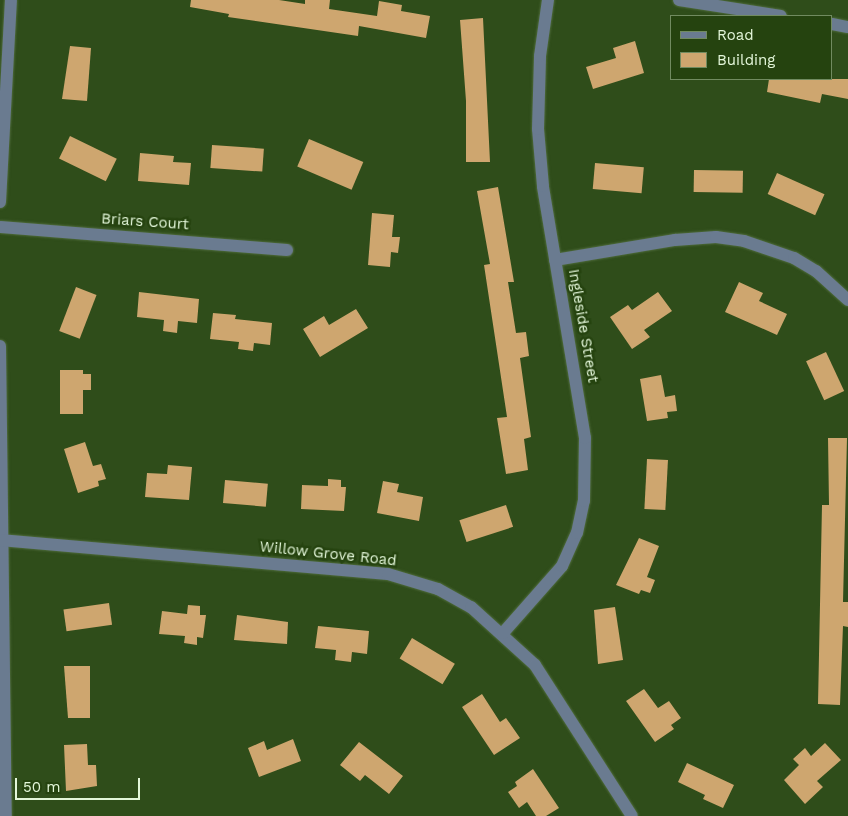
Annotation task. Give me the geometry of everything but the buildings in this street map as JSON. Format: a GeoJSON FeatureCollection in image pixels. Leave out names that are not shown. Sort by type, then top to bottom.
{"type":"FeatureCollection","features":[{"type":"Feature","properties":{"kind":"street"},"geometry":{"type":"LineString","coordinates":[[0,202],[11,0]]}},
{"type":"Feature","properties":{"kind":"street","name":"Ingleside Street"},"geometry":{"type":"LineString","coordinates":[[503,633],[562,566],[577,533],[584,501],[585,438],[543,186],[538,129],[540,56],[548,0]]}},
{"type":"Feature","properties":{"kind":"street"},"geometry":{"type":"LineString","coordinates":[[679,0],[776,15]]}},
{"type":"Feature","properties":{"kind":"street"},"geometry":{"type":"LineString","coordinates":[[833,24],[848,27]]}},
{"type":"Feature","properties":{"kind":"street","name":"Briars Court"},"geometry":{"type":"LineString","coordinates":[[0,227],[287,250]]}},
{"type":"Feature","properties":{"kind":"street"},"geometry":{"type":"LineString","coordinates":[[555,260],[675,240],[716,237],[744,241],[794,258],[838,289],[848,300]]}},
{"type":"Feature","properties":{"kind":"street"},"geometry":{"type":"LineString","coordinates":[[0,346],[6,816]]}},
{"type":"Feature","properties":{"kind":"street","name":"Willow Grove Road"},"geometry":{"type":"LineString","coordinates":[[1,541],[388,574],[438,589],[471,607],[503,633],[535,665],[632,816]]}}]}
